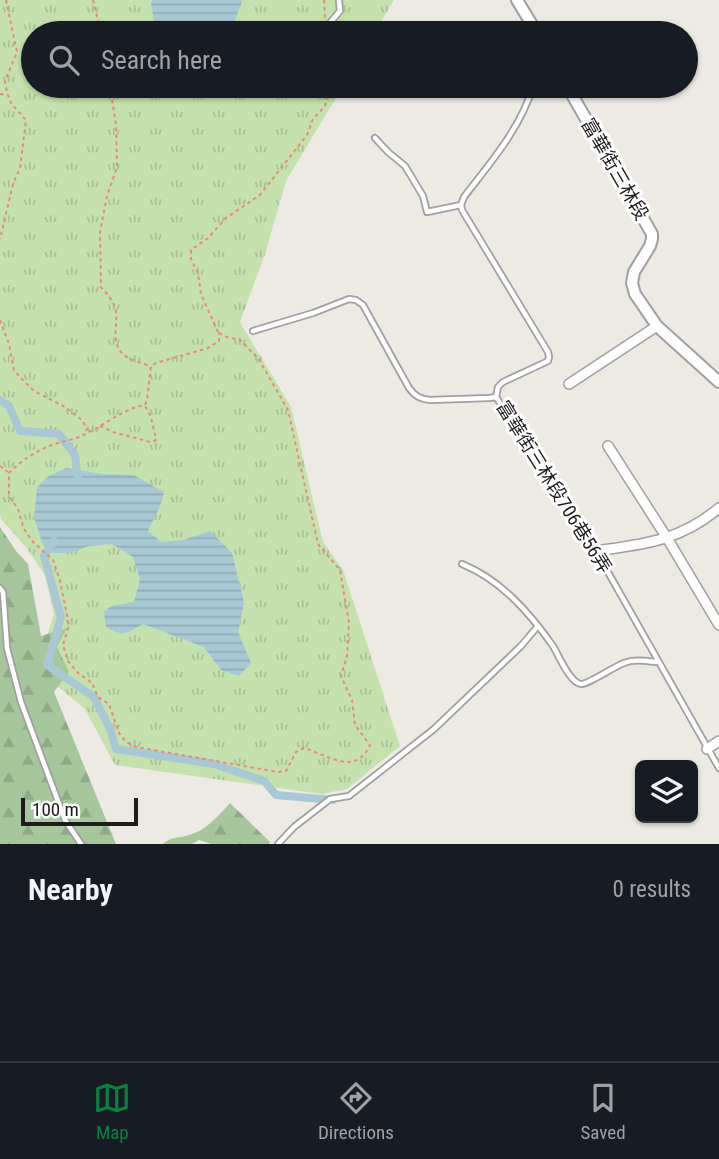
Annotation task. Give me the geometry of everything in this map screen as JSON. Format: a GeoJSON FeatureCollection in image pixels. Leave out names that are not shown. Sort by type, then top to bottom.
{"type":"FeatureCollection","features":[{"type":"Feature","properties":{"kind":"street"},"geometry":{"type":"LineString","coordinates":[[517,0],[530,21]]}},
{"type":"Feature","properties":{"kind":"street","name":"富華街三林段"},"geometry":{"type":"LineString","coordinates":[[574,98],[652,234],[650,246],[634,272],[632,284],[635,293],[657,326],[719,383]]}},
{"type":"Feature","properties":{"kind":"street"},"geometry":{"type":"LineString","coordinates":[[569,384],[657,326]]}},
{"type":"Feature","properties":{"kind":"street"},"geometry":{"type":"LineString","coordinates":[[608,446],[719,625]]}},
{"type":"Feature","properties":{"kind":"street"},"geometry":{"type":"LineString","coordinates":[[596,551],[650,543],[685,532],[719,508]]}},
{"type":"Feature","properties":{"kind":"street"},"geometry":{"type":"LineString","coordinates":[[707,749],[719,741]]}},
{"type":"Feature","properties":{"kind":"lane"},"geometry":{"type":"LineString","coordinates":[[328,21],[340,10],[338,0]]}},
{"type":"Feature","properties":{"kind":"lane"},"geometry":{"type":"LineString","coordinates":[[375,138],[405,166],[423,196],[427,212],[461,205],[464,197],[509,137],[529,98]]}},
{"type":"Feature","properties":{"kind":"lane","name":"富華街三林段706巷56弄"},"geometry":{"type":"LineString","coordinates":[[461,205],[550,356],[548,360],[503,382],[498,387],[496,397],[596,551],[719,768]]}},
{"type":"Feature","properties":{"kind":"lane"},"geometry":{"type":"LineString","coordinates":[[253,331],[349,299],[356,300],[362,305],[415,396],[430,400],[496,397]]}},
{"type":"Feature","properties":{"kind":"lane"},"geometry":{"type":"LineString","coordinates":[[462,564],[476,570],[505,590],[525,609],[577,683],[583,685],[607,670],[634,660],[657,662]]}},
{"type":"Feature","properties":{"kind":"lane"},"geometry":{"type":"LineString","coordinates":[[0,588],[3,592],[7,648],[21,702],[65,820],[81,844]]}},
{"type":"Feature","properties":{"kind":"lane"},"geometry":{"type":"LineString","coordinates":[[278,844],[294,827],[330,799],[349,796],[434,729],[521,646],[538,626]]}},
{"type":"Feature","properties":{"kind":"path"},"geometry":{"type":"LineString","coordinates":[[0,239],[13,184],[20,168],[26,120],[11,103],[5,81],[17,52],[6,0]]}},
{"type":"Feature","properties":{"kind":"path"},"geometry":{"type":"LineString","coordinates":[[93,0],[98,21]]}},
{"type":"Feature","properties":{"kind":"path"},"geometry":{"type":"LineString","coordinates":[[324,0],[327,21]]}},
{"type":"Feature","properties":{"kind":"path"},"geometry":{"type":"LineString","coordinates":[[0,94],[8,95]]}},
{"type":"Feature","properties":{"kind":"path"},"geometry":{"type":"LineString","coordinates":[[112,98],[116,125],[117,167],[107,195],[100,232],[101,287],[110,296],[116,311],[114,332],[119,348],[124,355],[151,366]]}},
{"type":"Feature","properties":{"kind":"path"},"geometry":{"type":"LineString","coordinates":[[151,366],[208,348],[219,341],[219,333],[201,293],[191,250],[208,238],[226,218],[260,195],[307,135],[313,119],[325,106],[327,98]]}},
{"type":"Feature","properties":{"kind":"path"},"geometry":{"type":"LineString","coordinates":[[0,320],[9,344],[14,370],[34,391],[65,407],[83,421],[88,433]]}},
{"type":"Feature","properties":{"kind":"path"},"geometry":{"type":"LineString","coordinates":[[145,405],[131,407],[88,433],[41,450],[22,460],[9,473],[9,496],[18,509],[24,529],[33,542],[53,559],[60,581],[69,625],[63,645],[68,661],[92,683],[98,697],[108,704],[119,733],[126,742],[136,747],[278,772],[286,771],[296,752],[304,748],[348,763],[356,761],[370,745],[355,725],[352,700],[341,676],[347,656],[349,623],[340,570],[318,544],[288,410],[258,358],[240,340],[219,333]]}},
{"type":"Feature","properties":{"kind":"path"},"geometry":{"type":"LineString","coordinates":[[100,426],[150,442],[156,440],[151,416],[145,405],[151,366]]}},
{"type":"Feature","properties":{"kind":"path"},"geometry":{"type":"LineString","coordinates":[[0,466],[9,473]]}},
{"type":"Feature","properties":{"kind":"green space"},"geometry":{"type":"Polygon","coordinates":[[[0,0],[394,0],[381,21],[21,21],[21,98],[336,98],[286,181],[265,254],[240,322],[291,407],[323,542],[343,570],[400,746],[347,789],[321,794],[115,765],[85,709],[46,677],[46,639],[54,614],[45,575],[0,515],[0,0]]]}},
{"type":"Feature","properties":{"kind":"green space"},"geometry":{"type":"Polygon","coordinates":[[[0,527],[28,564],[41,636],[67,628],[57,647],[69,672],[54,692],[116,844],[0,844],[0,527]]]}},
{"type":"Feature","properties":{"kind":"green space"},"geometry":{"type":"Polygon","coordinates":[[[230,803],[270,842],[269,844],[211,844],[199,840],[192,844],[163,844],[201,830],[230,803]]]}},
{"type":"Feature","properties":{"kind":"water"},"geometry":{"type":"Polygon","coordinates":[[[152,0],[242,0],[235,21],[154,21],[152,0]]]}},
{"type":"Feature","properties":{"kind":"water"},"geometry":{"type":"Polygon","coordinates":[[[66,468],[102,474],[134,475],[164,492],[148,531],[161,542],[183,540],[210,531],[232,553],[244,602],[238,632],[251,663],[239,676],[221,670],[204,647],[143,624],[125,633],[106,627],[104,611],[112,606],[134,602],[140,579],[133,557],[112,544],[89,546],[69,553],[53,553],[43,545],[34,517],[37,488],[47,477],[66,468]]]}},
{"type":"Feature","properties":{"kind":"waterway"},"geometry":{"type":"LineString","coordinates":[[0,400],[9,406],[20,431],[59,434],[75,455],[78,480]]}},
{"type":"Feature","properties":{"kind":"waterway"},"geometry":{"type":"LineString","coordinates":[[54,541],[44,556],[61,617],[47,665],[94,697],[111,731],[116,749],[214,764],[264,781],[276,795],[333,800]]}}]}
